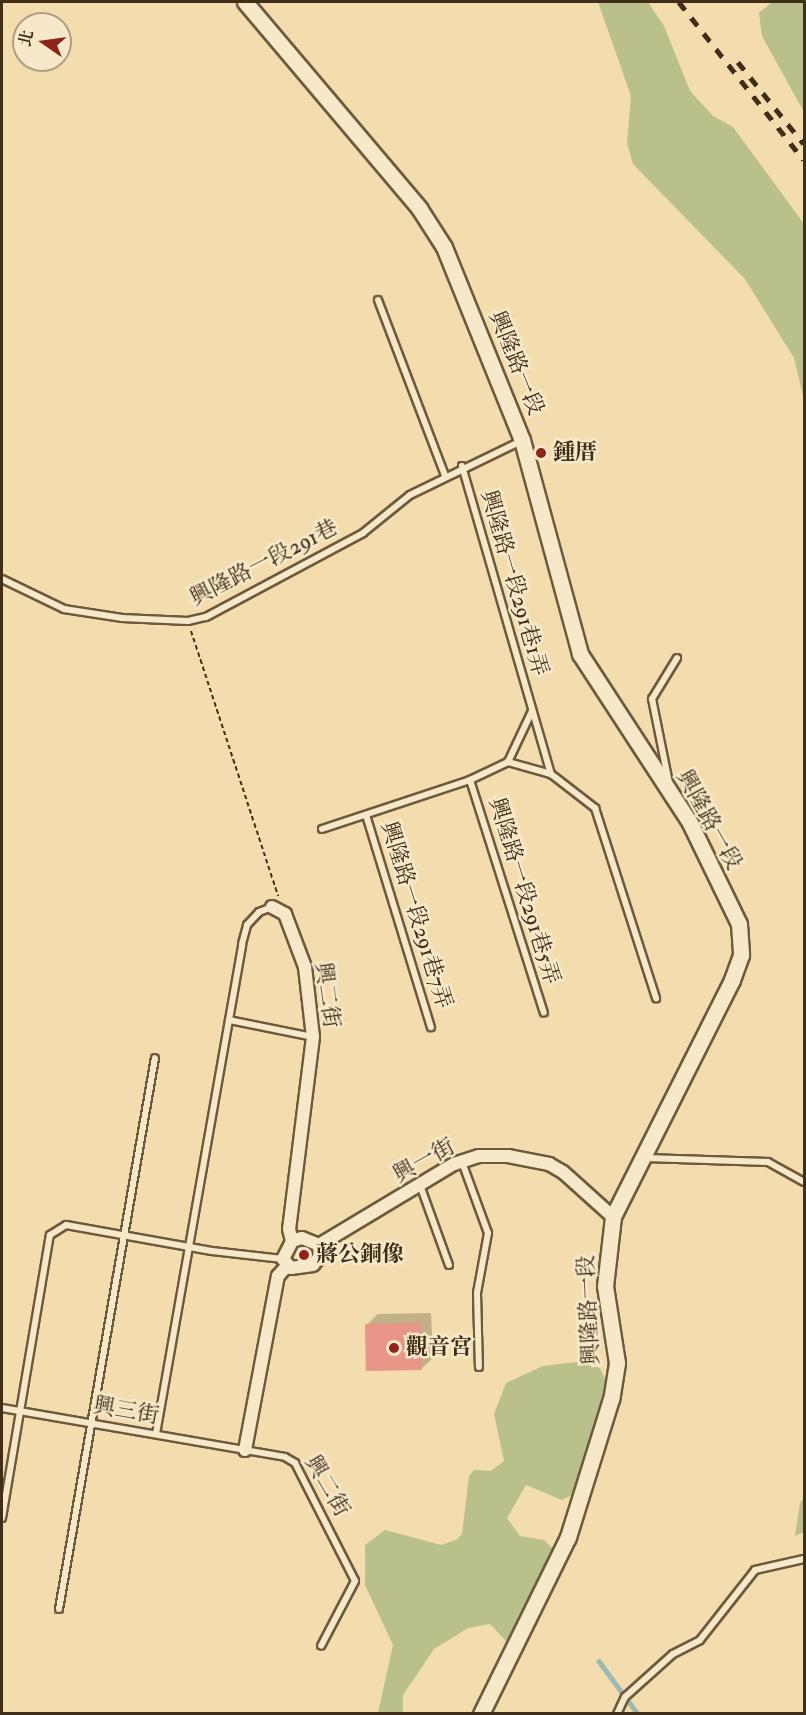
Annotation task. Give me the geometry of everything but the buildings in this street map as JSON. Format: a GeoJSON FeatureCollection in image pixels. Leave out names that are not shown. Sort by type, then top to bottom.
{"type":"FeatureCollection","features":[{"type":"Feature","properties":{"kind":"street","name":"興隆路一段"},"geometry":{"type":"LineString","coordinates":[[245,2],[419,208],[444,247],[522,440],[580,654],[690,823],[740,924],[741,955],[613,1216],[605,1286],[617,1362],[611,1399],[568,1537],[481,1713]]}},
{"type":"Feature","properties":{"kind":"street","name":"興二街"},"geometry":{"type":"LineString","coordinates":[[275,909],[285,914],[305,968],[313,1037],[289,1229],[292,1241]]}},
{"type":"Feature","properties":{"kind":"street","name":"興一街"},"geometry":{"type":"LineString","coordinates":[[319,1245],[420,1185],[462,1162],[479,1156],[508,1156],[549,1164],[563,1172],[613,1216]]}},
{"type":"Feature","properties":{"kind":"street"},"geometry":{"type":"LineString","coordinates":[[245,1450],[278,1276],[292,1241],[302,1238],[319,1245],[320,1256],[313,1265],[302,1269],[285,1262]]}},
{"type":"Feature","properties":{"kind":"lane"},"geometry":{"type":"LineString","coordinates":[[378,300],[446,475]]}},
{"type":"Feature","properties":{"kind":"lane","name":"興隆路一段291巷"},"geometry":{"type":"LineString","coordinates":[[2,579],[64,609],[122,618],[188,621],[206,616],[355,538],[410,495],[462,466],[522,440]]}},
{"type":"Feature","properties":{"kind":"lane","name":"興隆路一段291巷1弄"},"geometry":{"type":"LineString","coordinates":[[462,466],[551,774]]}},
{"type":"Feature","properties":{"kind":"lane"},"geometry":{"type":"LineString","coordinates":[[671,795],[652,699],[677,658]]}},
{"type":"Feature","properties":{"kind":"lane"},"geometry":{"type":"LineString","coordinates":[[322,829],[471,780],[508,762],[532,711]]}},
{"type":"Feature","properties":{"kind":"lane"},"geometry":{"type":"LineString","coordinates":[[508,762],[551,774],[595,808],[656,998]]}},
{"type":"Feature","properties":{"kind":"lane","name":"興隆路一段291巷5弄"},"geometry":{"type":"LineString","coordinates":[[471,780],[544,1013]]}},
{"type":"Feature","properties":{"kind":"lane","name":"興隆路一段291巷7弄"},"geometry":{"type":"LineString","coordinates":[[366,815],[431,1027]]}},
{"type":"Feature","properties":{"kind":"lane"},"geometry":{"type":"LineString","coordinates":[[156,1434],[192,1248],[248,925],[259,912],[275,909]]}},
{"type":"Feature","properties":{"kind":"lane"},"geometry":{"type":"LineString","coordinates":[[230,1020],[313,1037]]}},
{"type":"Feature","properties":{"kind":"lane"},"geometry":{"type":"LineString","coordinates":[[59,1609],[155,1058]]}},
{"type":"Feature","properties":{"kind":"lane"},"geometry":{"type":"LineString","coordinates":[[643,1158],[759,1161],[804,1182]]}},
{"type":"Feature","properties":{"kind":"lane"},"geometry":{"type":"LineString","coordinates":[[462,1162],[488,1233],[477,1293],[479,1367]]}},
{"type":"Feature","properties":{"kind":"lane"},"geometry":{"type":"LineString","coordinates":[[420,1185],[449,1264]]}},
{"type":"Feature","properties":{"kind":"lane"},"geometry":{"type":"LineString","coordinates":[[2,1518],[50,1235],[66,1226],[285,1262]]}},
{"type":"Feature","properties":{"kind":"lane","name":"興三街"},"geometry":{"type":"LineString","coordinates":[[2,1408],[245,1450]]}},
{"type":"Feature","properties":{"kind":"lane","name":"興二街"},"geometry":{"type":"LineString","coordinates":[[245,1450],[285,1457],[295,1463],[355,1581],[321,1646]]}},
{"type":"Feature","properties":{"kind":"lane"},"geometry":{"type":"LineString","coordinates":[[617,1713],[628,1695],[673,1654],[700,1640],[754,1570],[804,1559]]}},
{"type":"Feature","properties":{"kind":"path"},"geometry":{"type":"LineString","coordinates":[[188,621],[278,889],[275,909]]}},
{"type":"Feature","properties":{"kind":"green space"},"geometry":{"type":"Polygon","coordinates":[[[598,2],[648,2],[664,26],[690,91],[713,116],[733,127],[804,224],[804,400],[794,358],[745,279],[633,164],[627,143],[631,96],[598,2]]]}},
{"type":"Feature","properties":{"kind":"green space"},"geometry":{"type":"Polygon","coordinates":[[[772,2],[804,2],[804,112],[762,36],[759,13],[772,2]]]}},
{"type":"Feature","properties":{"kind":"green space"},"geometry":{"type":"Polygon","coordinates":[[[576,1362],[600,1368],[606,1381],[602,1420],[576,1493],[562,1500],[526,1485],[507,1518],[520,1536],[544,1540],[555,1551],[513,1636],[506,1641],[490,1624],[468,1628],[434,1649],[403,1695],[403,1713],[378,1713],[393,1645],[365,1585],[365,1545],[385,1530],[441,1545],[456,1540],[462,1534],[469,1476],[474,1470],[491,1471],[504,1461],[494,1414],[506,1383],[543,1366],[576,1362]]]}},
{"type":"Feature","properties":{"kind":"green space"},"geometry":{"type":"Polygon","coordinates":[[[804,1497],[804,1532],[795,1536],[800,1503],[804,1497]]]}},
{"type":"Feature","properties":{"kind":"waterway"},"geometry":{"type":"LineString","coordinates":[[599,1661],[638,1714]]}},
{"type":"Feature","properties":{"kind":"railway"},"geometry":{"type":"LineString","coordinates":[[679,2],[804,160]]}},
{"type":"Feature","properties":{"kind":"railway"},"geometry":{"type":"LineString","coordinates":[[738,62],[804,144]]}},
{"type":"Feature","properties":{"kind":"place","name":"鍾厝"},"geometry":{"type":"Point","coordinates":[541,453]}},
{"type":"Feature","properties":{"kind":"place","name":"蔣公銅像"},"geometry":{"type":"Point","coordinates":[304,1255]}},
{"type":"Feature","properties":{"kind":"place","name":"觀音宮"},"geometry":{"type":"Point","coordinates":[394,1348]}}]}
